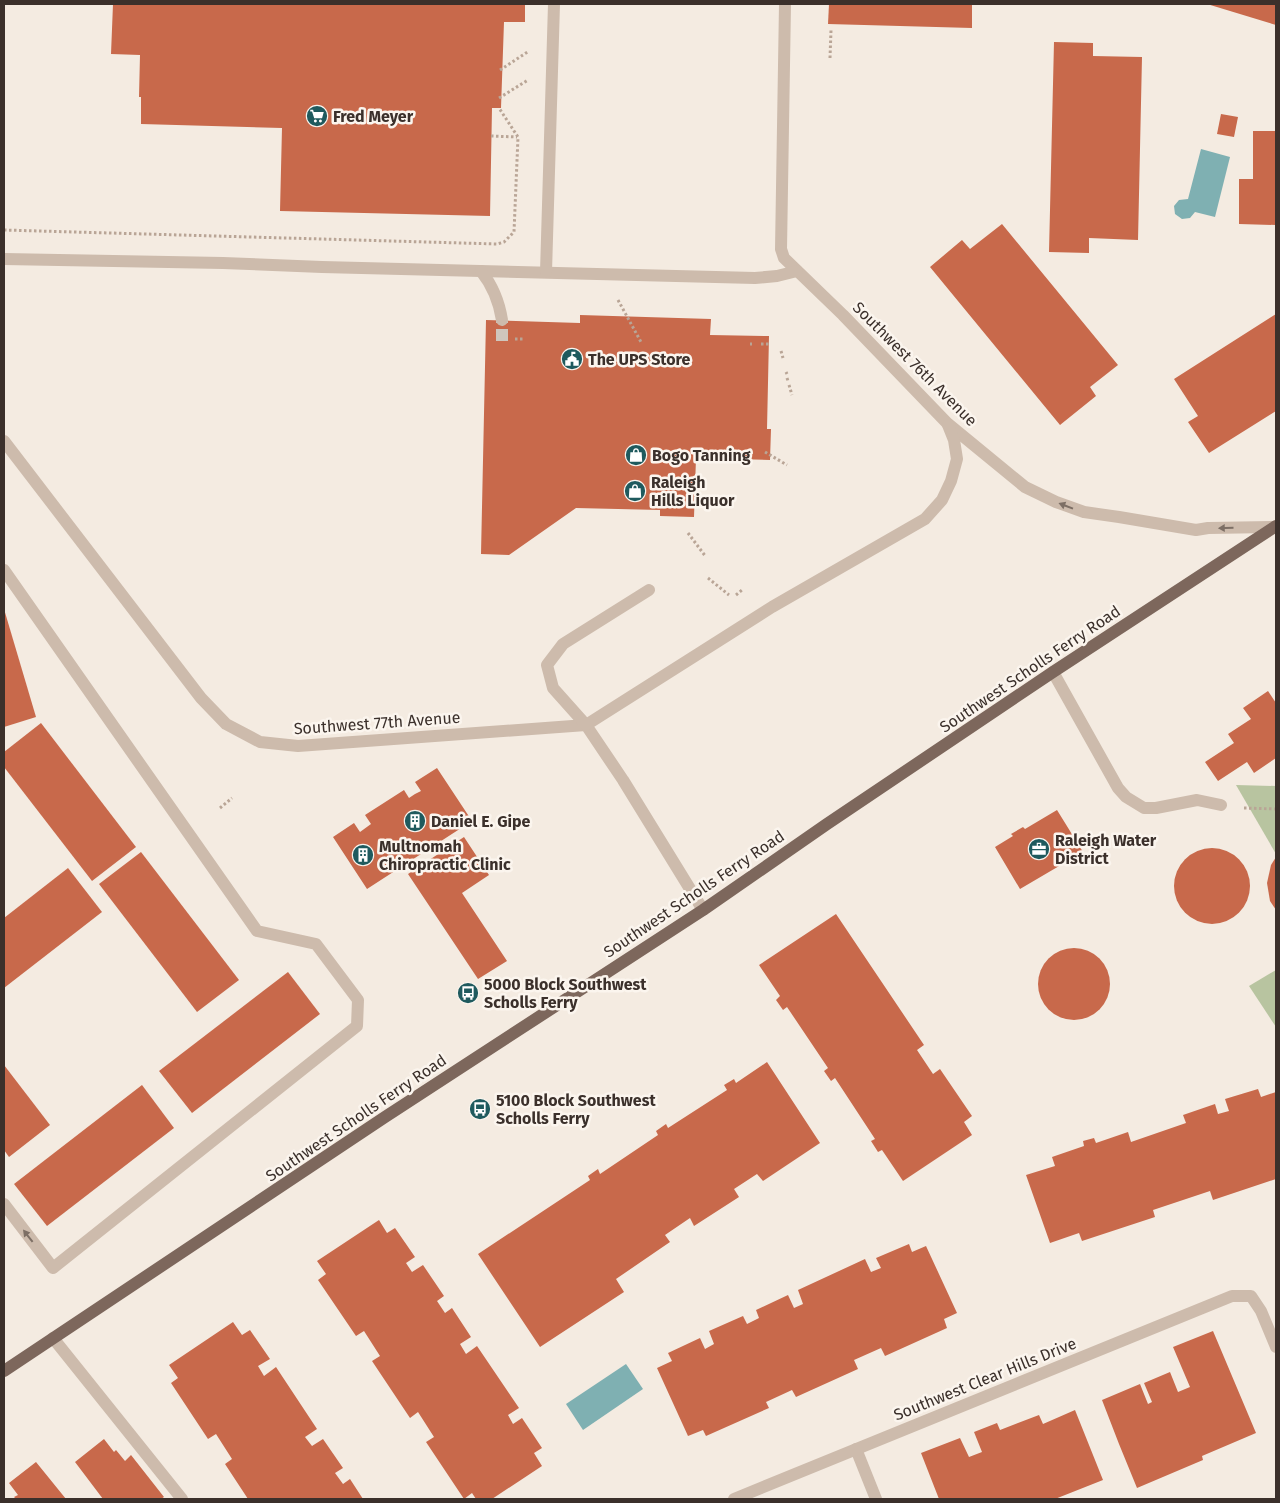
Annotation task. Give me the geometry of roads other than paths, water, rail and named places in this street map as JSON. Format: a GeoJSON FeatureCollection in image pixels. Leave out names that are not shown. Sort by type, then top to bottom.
{"type":"FeatureCollection","features":[{"type":"Feature","properties":{"kind":"main road","name":"Southwest Scholls Ferry Road"},"geometry":{"type":"LineString","coordinates":[[4,1371],[416,1096],[702,910],[1053,672],[1275,526]]}},
{"type":"Feature","properties":{"kind":"street"},"geometry":{"type":"LineString","coordinates":[[546,272],[554,4]]}},
{"type":"Feature","properties":{"kind":"street","name":"Southwest 76th Avenue"},"geometry":{"type":"LineString","coordinates":[[785,4],[781,249],[784,258],[843,315],[947,423],[1025,487],[1056,502],[1084,512],[1196,530],[1275,526]]}},
{"type":"Feature","properties":{"kind":"street"},"geometry":{"type":"LineString","coordinates":[[4,259],[223,263],[755,278],[777,276],[797,271]]}},
{"type":"Feature","properties":{"kind":"street"},"geometry":{"type":"LineString","coordinates":[[481,271],[489,280],[499,302],[502,320]]}},
{"type":"Feature","properties":{"kind":"street"},"geometry":{"type":"LineString","coordinates":[[586,725],[772,607],[925,519],[942,500],[951,481],[957,459],[954,440],[947,423]]}},
{"type":"Feature","properties":{"kind":"street","name":"Southwest 77th Avenue"},"geometry":{"type":"LineString","coordinates":[[4,441],[201,698],[226,724],[260,742],[298,746],[586,725]]}},
{"type":"Feature","properties":{"kind":"street"},"geometry":{"type":"LineString","coordinates":[[4,570],[257,931],[316,944],[358,1000],[357,1026],[53,1268],[4,1204]]}},
{"type":"Feature","properties":{"kind":"street"},"geometry":{"type":"LineString","coordinates":[[649,590],[563,644],[547,665],[553,688],[586,725],[624,780],[702,910]]}},
{"type":"Feature","properties":{"kind":"street"},"geometry":{"type":"LineString","coordinates":[[1053,672],[1118,788],[1126,797],[1144,808],[1156,808],[1197,800],[1221,805]]}},
{"type":"Feature","properties":{"kind":"street","name":"Southwest Clear Hills Drive"},"geometry":{"type":"LineString","coordinates":[[734,1499],[1232,1296],[1251,1296],[1261,1311],[1276,1348]]}},
{"type":"Feature","properties":{"kind":"street"},"geometry":{"type":"LineString","coordinates":[[53,1338],[182,1499]]}},
{"type":"Feature","properties":{"kind":"street"},"geometry":{"type":"LineString","coordinates":[[856,1449],[876,1499]]}},
{"type":"Feature","properties":{"kind":"water"},"geometry":{"type":"Polygon","coordinates":[[[1201,149],[1230,157],[1215,217],[1195,212],[1190,218],[1182,219],[1175,214],[1174,206],[1179,200],[1188,199],[1201,149]]]}},
{"type":"Feature","properties":{"kind":"water"},"geometry":{"type":"Polygon","coordinates":[[[626,1364],[643,1389],[583,1430],[566,1404],[626,1364]]]}},
{"type":"Feature","properties":{"kind":"tunnel"},"geometry":{"type":"LineString","coordinates":[[502,320],[502,341]]}},
{"type":"Feature","properties":{"kind":"place","name":"Fred Meyer"},"geometry":{"type":"Point","coordinates":[317,116]}},
{"type":"Feature","properties":{"kind":"place","name":"The UPS Store"},"geometry":{"type":"Point","coordinates":[572,359]}},
{"type":"Feature","properties":{"kind":"place","name":"Bogo Tanning"},"geometry":{"type":"Point","coordinates":[636,455]}},
{"type":"Feature","properties":{"kind":"place","name":"Raleigh Hills Liquor"},"geometry":{"type":"Point","coordinates":[635,491]}},
{"type":"Feature","properties":{"kind":"place","name":"Daniel E. Gipe"},"geometry":{"type":"Point","coordinates":[415,821]}},
{"type":"Feature","properties":{"kind":"place","name":"Raleigh Water District"},"geometry":{"type":"Point","coordinates":[1039,849]}},
{"type":"Feature","properties":{"kind":"place","name":"Multnomah Chiropractic Clinic"},"geometry":{"type":"Point","coordinates":[363,855]}},
{"type":"Feature","properties":{"kind":"place","name":"5000 Block Southwest Scholls Ferry"},"geometry":{"type":"Point","coordinates":[468,993]}},
{"type":"Feature","properties":{"kind":"place","name":"5100 Block Southwest Scholls Ferry"},"geometry":{"type":"Point","coordinates":[480,1109]}}]}
